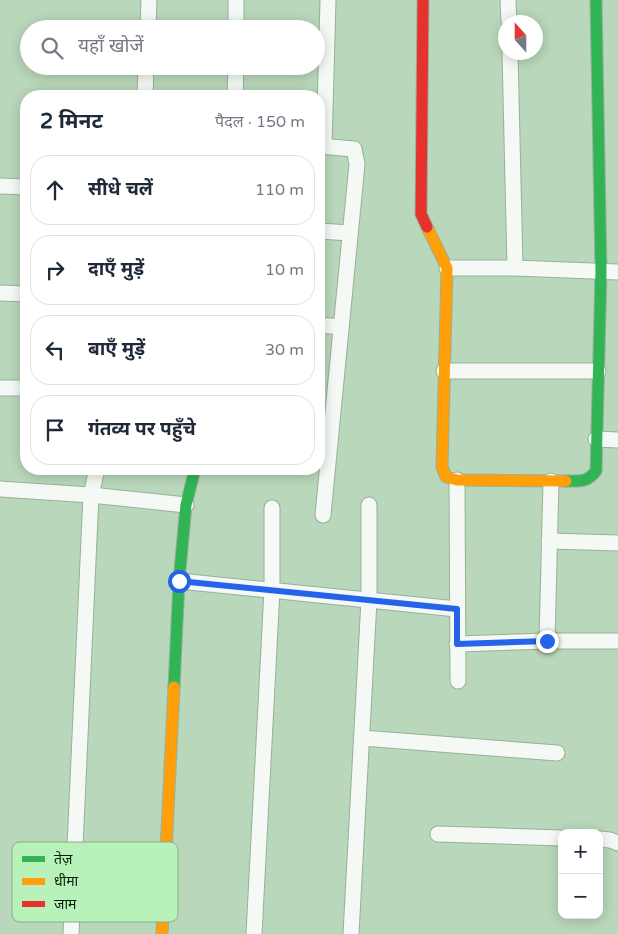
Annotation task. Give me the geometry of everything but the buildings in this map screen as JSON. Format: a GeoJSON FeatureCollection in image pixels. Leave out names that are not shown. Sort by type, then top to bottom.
{"type":"FeatureCollection","features":[{"type":"Feature","properties":{"kind":"street"},"geometry":{"type":"LineString","coordinates":[[148,20],[149,0]]}},
{"type":"Feature","properties":{"kind":"street"},"geometry":{"type":"LineString","coordinates":[[236,0],[236,20]]}},
{"type":"Feature","properties":{"kind":"street"},"geometry":{"type":"LineString","coordinates":[[325,63],[328,0]]}},
{"type":"Feature","properties":{"kind":"street"},"geometry":{"type":"LineString","coordinates":[[423,0],[421,214],[447,268],[442,467],[446,478],[457,480],[551,481],[582,481],[591,478],[596,471],[601,271],[596,0]]}},
{"type":"Feature","properties":{"kind":"street"},"geometry":{"type":"LineString","coordinates":[[508,0],[509,15]]}},
{"type":"Feature","properties":{"kind":"street"},"geometry":{"type":"LineString","coordinates":[[510,60],[515,268]]}},
{"type":"Feature","properties":{"kind":"street"},"geometry":{"type":"LineString","coordinates":[[145,90],[146,75]]}},
{"type":"Feature","properties":{"kind":"street"},"geometry":{"type":"LineString","coordinates":[[236,75],[236,90]]}},
{"type":"Feature","properties":{"kind":"street"},"geometry":{"type":"LineString","coordinates":[[324,75],[324,90]]}},
{"type":"Feature","properties":{"kind":"street"},"geometry":{"type":"LineString","coordinates":[[325,146],[354,149],[357,164],[341,327],[326,422],[325,468]]}},
{"type":"Feature","properties":{"kind":"street"},"geometry":{"type":"LineString","coordinates":[[0,186],[20,187]]}},
{"type":"Feature","properties":{"kind":"street"},"geometry":{"type":"LineString","coordinates":[[325,231],[350,233]]}},
{"type":"Feature","properties":{"kind":"street"},"geometry":{"type":"LineString","coordinates":[[447,268],[515,268],[618,272]]}},
{"type":"Feature","properties":{"kind":"street"},"geometry":{"type":"LineString","coordinates":[[0,293],[20,294]]}},
{"type":"Feature","properties":{"kind":"street"},"geometry":{"type":"LineString","coordinates":[[325,326],[341,327]]}},
{"type":"Feature","properties":{"kind":"street"},"geometry":{"type":"LineString","coordinates":[[444,371],[598,371]]}},
{"type":"Feature","properties":{"kind":"street"},"geometry":{"type":"LineString","coordinates":[[0,388],[20,388]]}},
{"type":"Feature","properties":{"kind":"street"},"geometry":{"type":"LineString","coordinates":[[596,439],[618,440]]}},
{"type":"Feature","properties":{"kind":"street"},"geometry":{"type":"LineString","coordinates":[[75,842],[91,495],[96,475]]}},
{"type":"Feature","properties":{"kind":"street"},"geometry":{"type":"LineString","coordinates":[[166,842],[179,581],[186,505],[193,475]]}},
{"type":"Feature","properties":{"kind":"street"},"geometry":{"type":"LineString","coordinates":[[324,515],[325,475]]}},
{"type":"Feature","properties":{"kind":"street"},"geometry":{"type":"LineString","coordinates":[[457,480],[458,681]]}},
{"type":"Feature","properties":{"kind":"street"},"geometry":{"type":"LineString","coordinates":[[547,641],[551,481]]}},
{"type":"Feature","properties":{"kind":"street"},"geometry":{"type":"LineString","coordinates":[[0,489],[91,495],[186,505]]}},
{"type":"Feature","properties":{"kind":"street"},"geometry":{"type":"LineString","coordinates":[[351,934],[369,600],[369,505]]}},
{"type":"Feature","properties":{"kind":"street"},"geometry":{"type":"LineString","coordinates":[[254,934],[272,590],[272,508]]}},
{"type":"Feature","properties":{"kind":"street"},"geometry":{"type":"LineString","coordinates":[[550,541],[618,542]]}},
{"type":"Feature","properties":{"kind":"street"},"geometry":{"type":"LineString","coordinates":[[179,581],[457,609]]}},
{"type":"Feature","properties":{"kind":"street"},"geometry":{"type":"LineString","coordinates":[[457,644],[618,641]]}},
{"type":"Feature","properties":{"kind":"street"},"geometry":{"type":"LineString","coordinates":[[362,738],[557,753]]}},
{"type":"Feature","properties":{"kind":"street"},"geometry":{"type":"LineString","coordinates":[[438,834],[558,838]]}},
{"type":"Feature","properties":{"kind":"street"},"geometry":{"type":"LineString","coordinates":[[603,839],[618,843]]}},
{"type":"Feature","properties":{"kind":"traffic: fast"},"geometry":{"type":"LineString","coordinates":[[566,481],[586,479],[596,471],[601,271],[596,0]]}},
{"type":"Feature","properties":{"kind":"traffic: fast"},"geometry":{"type":"LineString","coordinates":[[174,687],[179,581],[186,505],[194,475]]}},
{"type":"Feature","properties":{"kind":"traffic: slow"},"geometry":{"type":"LineString","coordinates":[[427,227],[447,268],[442,467],[446,477],[457,480],[566,481]]}},
{"type":"Feature","properties":{"kind":"traffic: slow"},"geometry":{"type":"LineString","coordinates":[[166,842],[174,687]]}},
{"type":"Feature","properties":{"kind":"traffic: slow"},"geometry":{"type":"LineString","coordinates":[[162,934],[163,922]]}},
{"type":"Feature","properties":{"kind":"traffic: jam"},"geometry":{"type":"LineString","coordinates":[[423,0],[421,214],[427,227]]}},
{"type":"Feature","properties":{"kind":"route"},"geometry":{"type":"LineString","coordinates":[[179,581],[457,609],[457,644],[547,641]]}}]}
